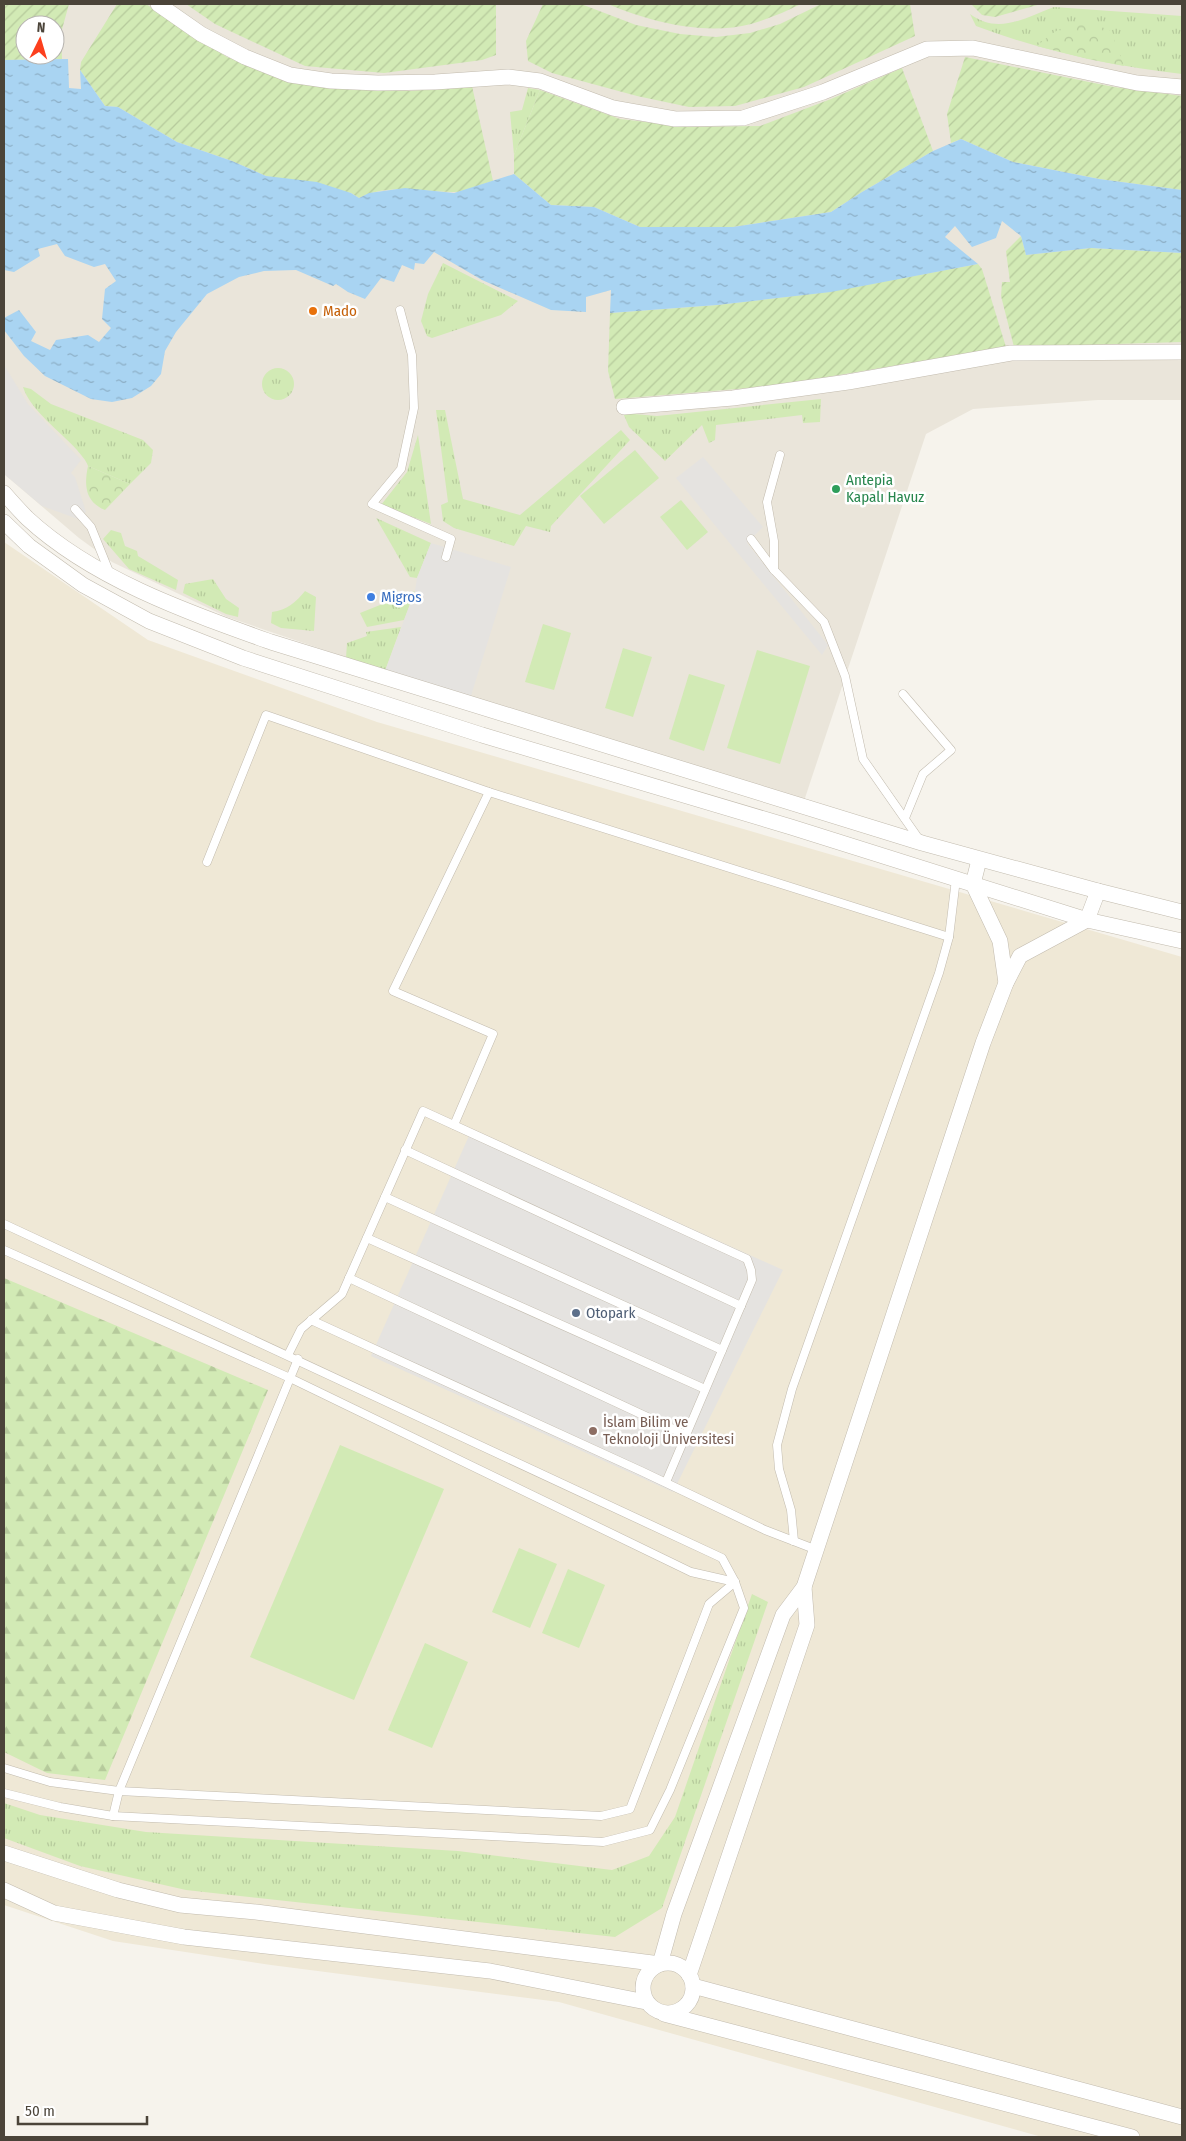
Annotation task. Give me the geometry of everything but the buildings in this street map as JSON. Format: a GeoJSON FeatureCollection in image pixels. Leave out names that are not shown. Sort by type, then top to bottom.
{"type":"FeatureCollection","features":[{"type":"Feature","properties":{"kind":"street"},"geometry":{"type":"LineString","coordinates":[[158,4],[202,34],[245,57],[290,74],[331,81],[378,83],[436,82],[508,77],[540,81],[613,108],[674,119],[743,118],[823,92],[926,49],[973,48],[1137,84],[1182,87]]}},
{"type":"Feature","properties":{"kind":"street"},"geometry":{"type":"LineString","coordinates":[[624,407],[752,395],[848,382],[1011,354],[1182,352]]}},
{"type":"Feature","properties":{"kind":"street"},"geometry":{"type":"LineString","coordinates":[[4,493],[28,518],[68,550],[111,576],[182,610],[270,642],[922,843],[980,860],[1182,912]]}},
{"type":"Feature","properties":{"kind":"street"},"geometry":{"type":"LineString","coordinates":[[4,522],[29,546],[83,585],[149,621],[243,658],[482,735],[791,827],[1086,920],[1182,941]]}},
{"type":"Feature","properties":{"kind":"street"},"geometry":{"type":"LineString","coordinates":[[980,860],[973,884],[1000,942],[1006,983]]}},
{"type":"Feature","properties":{"kind":"street"},"geometry":{"type":"LineString","coordinates":[[1098,891],[1086,920],[1020,956],[1006,983],[983,1043],[804,1587],[783,1616],[674,1914],[660,1964],[647,1973],[644,1980],[643,1995],[651,2008],[664,2014],[1132,2137]]}},
{"type":"Feature","properties":{"kind":"street"},"geometry":{"type":"LineString","coordinates":[[664,2014],[679,2011],[686,2007],[693,1994],[691,1980],[807,1625],[804,1587]]}},
{"type":"Feature","properties":{"kind":"street"},"geometry":{"type":"LineString","coordinates":[[4,1853],[118,1890],[180,1906],[256,1912],[660,1964],[676,1964],[691,1980],[1182,2117]]}},
{"type":"Feature","properties":{"kind":"street"},"geometry":{"type":"LineString","coordinates":[[4,1890],[54,1913],[184,1937],[490,1971],[646,2002]]}},
{"type":"Feature","properties":{"kind":"lane"},"geometry":{"type":"LineString","coordinates":[[400,310],[412,355],[414,408],[401,469],[372,504],[451,540],[446,557]]}},
{"type":"Feature","properties":{"kind":"lane"},"geometry":{"type":"LineString","coordinates":[[774,570],[774,541],[767,502],[780,455]]}},
{"type":"Feature","properties":{"kind":"lane"},"geometry":{"type":"LineString","coordinates":[[76,509],[91,527],[111,576]]}},
{"type":"Feature","properties":{"kind":"lane"},"geometry":{"type":"LineString","coordinates":[[751,539],[774,570],[824,622],[845,676],[863,759],[922,843]]}},
{"type":"Feature","properties":{"kind":"lane"},"geometry":{"type":"LineString","coordinates":[[903,694],[951,750],[923,774],[905,818]]}},
{"type":"Feature","properties":{"kind":"lane"},"geometry":{"type":"LineString","coordinates":[[207,862],[266,715],[489,792],[949,937]]}},
{"type":"Feature","properties":{"kind":"lane"},"geometry":{"type":"LineString","coordinates":[[454,1125],[493,1034],[393,991],[489,792]]}},
{"type":"Feature","properties":{"kind":"lane"},"geometry":{"type":"LineString","coordinates":[[794,1541],[791,1510],[779,1469],[777,1445],[792,1389],[939,973],[949,937],[956,879]]}},
{"type":"Feature","properties":{"kind":"lane"},"geometry":{"type":"LineString","coordinates":[[288,1355],[301,1329],[342,1294],[423,1110],[746,1259],[751,1270],[752,1280],[666,1482]]}},
{"type":"Feature","properties":{"kind":"lane"},"geometry":{"type":"LineString","coordinates":[[405,1150],[741,1306]]}},
{"type":"Feature","properties":{"kind":"lane"},"geometry":{"type":"LineString","coordinates":[[385,1197],[722,1350]]}},
{"type":"Feature","properties":{"kind":"lane"},"geometry":{"type":"LineString","coordinates":[[4,1224],[722,1558],[736,1582],[744,1608],[670,1790],[650,1830],[603,1842],[113,1816],[60,1807],[4,1793]]}},
{"type":"Feature","properties":{"kind":"lane"},"geometry":{"type":"LineString","coordinates":[[367,1238],[705,1389]]}},
{"type":"Feature","properties":{"kind":"lane"},"geometry":{"type":"LineString","coordinates":[[4,1250],[290,1378],[691,1572],[736,1582]]}},
{"type":"Feature","properties":{"kind":"lane"},"geometry":{"type":"LineString","coordinates":[[349,1278],[686,1435]]}},
{"type":"Feature","properties":{"kind":"lane"},"geometry":{"type":"LineString","coordinates":[[311,1320],[666,1482],[765,1530],[816,1550]]}},
{"type":"Feature","properties":{"kind":"lane"},"geometry":{"type":"LineString","coordinates":[[113,1816],[119,1791],[298,1360]]}},
{"type":"Feature","properties":{"kind":"lane"},"geometry":{"type":"LineString","coordinates":[[4,1768],[50,1782],[119,1791],[601,1816],[630,1809],[709,1604],[736,1582]]}},
{"type":"Feature","properties":{"kind":"shaded area"},"geometry":{"type":"Polygon","coordinates":[[[4,4],[1182,4],[1182,400],[1098,400],[973,409],[926,434],[804,801],[342,656],[227,617],[112,562],[79,538],[4,474],[4,4]]]}},
{"type":"Feature","properties":{"kind":"shaded area"},"geometry":{"type":"Polygon","coordinates":[[[4,365],[28,404],[81,460],[71,473],[75,477],[86,512],[78,519],[42,506],[4,474],[4,365]]]}},
{"type":"Feature","properties":{"kind":"shaded area"},"geometry":{"type":"Polygon","coordinates":[[[703,457],[763,527],[747,543],[828,645],[822,655],[676,478],[703,457]]]}},
{"type":"Feature","properties":{"kind":"shaded area","name":"İslam Bilim ve Teknoloji Üniversitesi"},"geometry":{"type":"Polygon","coordinates":[[[4,542],[148,640],[377,722],[1182,957],[1182,2137],[1042,2137],[559,2002],[271,1965],[113,1941],[4,1905],[4,542]]]}},
{"type":"Feature","properties":{"kind":"shaded area"},"geometry":{"type":"Polygon","coordinates":[[[431,543],[511,567],[470,699],[385,671],[431,543]]]}},
{"type":"Feature","properties":{"kind":"shaded area","name":"Otopark"},"geometry":{"type":"Polygon","coordinates":[[[472,1129],[783,1270],[673,1492],[371,1356],[472,1129]]]}},
{"type":"Feature","properties":{"kind":"green space"},"geometry":{"type":"Polygon","coordinates":[[[4,4],[69,4],[65,18],[65,15],[15,15],[15,60],[4,60],[4,4]]]}},
{"type":"Feature","properties":{"kind":"green space"},"geometry":{"type":"Polygon","coordinates":[[[117,4],[146,4],[227,57],[332,88],[411,91],[472,86],[493,181],[457,192],[405,189],[370,193],[359,198],[351,193],[266,176],[232,161],[177,142],[118,107],[105,106],[80,70],[81,62],[117,4]]]}},
{"type":"Feature","properties":{"kind":"green space"},"geometry":{"type":"Polygon","coordinates":[[[186,4],[496,4],[496,55],[482,60],[384,73],[305,66],[215,24],[186,4]]]}},
{"type":"Feature","properties":{"kind":"green space"},"geometry":{"type":"Polygon","coordinates":[[[543,4],[581,4],[636,25],[680,34],[716,37],[750,33],[780,24],[821,4],[910,4],[915,36],[804,87],[735,106],[689,107],[637,96],[552,73],[528,61],[526,41],[543,4]]]}},
{"type":"Feature","properties":{"kind":"green space"},"geometry":{"type":"Polygon","coordinates":[[[608,4],[801,4],[751,24],[733,27],[697,28],[660,21],[624,11],[608,4]]]}},
{"type":"Feature","properties":{"kind":"green space"},"geometry":{"type":"Polygon","coordinates":[[[971,4],[1041,4],[995,17],[982,15],[971,4]]]}},
{"type":"Feature","properties":{"kind":"green space"},"geometry":{"type":"Polygon","coordinates":[[[1054,7],[1182,16],[1182,74],[1103,62],[1026,43],[976,26],[970,14],[980,20],[1001,24],[1022,20],[1054,7]]]}},
{"type":"Feature","properties":{"kind":"green space"},"geometry":{"type":"Polygon","coordinates":[[[1090,22],[1111,31],[1124,66],[1037,46],[1061,28],[1090,22]]]}},
{"type":"Feature","properties":{"kind":"green space"},"geometry":{"type":"Polygon","coordinates":[[[965,57],[1114,87],[1182,96],[1182,190],[1099,179],[1013,162],[961,139],[951,143],[947,114],[965,57]]]}},
{"type":"Feature","properties":{"kind":"green space"},"geometry":{"type":"Polygon","coordinates":[[[902,68],[933,151],[831,212],[733,227],[640,227],[594,207],[551,205],[514,174],[514,155],[540,90],[620,119],[689,127],[760,126],[831,99],[902,68]]]}},
{"type":"Feature","properties":{"kind":"green space"},"geometry":{"type":"Polygon","coordinates":[[[528,88],[540,90],[514,155],[510,112],[522,110],[528,88]]]}},
{"type":"Feature","properties":{"kind":"green space"},"geometry":{"type":"Polygon","coordinates":[[[1021,236],[1026,255],[1091,248],[1182,253],[1182,342],[1014,347],[1001,296],[1002,282],[1010,282],[1006,251],[1021,236]]]}},
{"type":"Feature","properties":{"kind":"green space"},"geometry":{"type":"Polygon","coordinates":[[[443,263],[518,301],[501,315],[432,338],[427,336],[421,321],[428,294],[443,263]]]}},
{"type":"Feature","properties":{"kind":"green space"},"geometry":{"type":"Polygon","coordinates":[[[978,264],[982,269],[1006,347],[773,386],[615,399],[608,371],[610,313],[717,305],[827,292],[978,264]]]}},
{"type":"Feature","properties":{"kind":"green space"},"geometry":{"type":"Polygon","coordinates":[[[278,368],[284,369],[289,373],[293,378],[293,390],[289,395],[284,399],[278,400],[272,399],[267,395],[263,390],[262,384],[263,378],[267,373],[272,369],[278,368]]]}},
{"type":"Feature","properties":{"kind":"green space"},"geometry":{"type":"Polygon","coordinates":[[[23,387],[31,389],[51,404],[143,440],[153,450],[151,463],[130,484],[88,466],[77,450],[32,404],[23,387]]]}},
{"type":"Feature","properties":{"kind":"green space"},"geometry":{"type":"Polygon","coordinates":[[[821,399],[820,422],[803,423],[802,415],[716,425],[715,440],[709,443],[702,425],[665,461],[629,427],[623,413],[657,416],[821,399]]]}},
{"type":"Feature","properties":{"kind":"green space"},"geometry":{"type":"Polygon","coordinates":[[[436,410],[445,410],[463,499],[520,515],[621,430],[630,440],[551,526],[550,532],[526,526],[514,546],[454,528],[443,521],[441,505],[448,502],[436,410]]]}},
{"type":"Feature","properties":{"kind":"green space"},"geometry":{"type":"Polygon","coordinates":[[[418,435],[431,524],[381,505],[407,472],[418,435]]]}},
{"type":"Feature","properties":{"kind":"green space"},"geometry":{"type":"Polygon","coordinates":[[[635,450],[659,478],[604,524],[580,496],[635,450]]]}},
{"type":"Feature","properties":{"kind":"green space"},"geometry":{"type":"Polygon","coordinates":[[[88,466],[130,484],[105,510],[98,507],[90,498],[86,486],[88,466]]]}},
{"type":"Feature","properties":{"kind":"green space"},"geometry":{"type":"Polygon","coordinates":[[[681,500],[708,532],[687,550],[660,517],[681,500]]]}},
{"type":"Feature","properties":{"kind":"green space"},"geometry":{"type":"Polygon","coordinates":[[[376,518],[431,543],[417,578],[410,577],[376,518]]]}},
{"type":"Feature","properties":{"kind":"green space"},"geometry":{"type":"Polygon","coordinates":[[[111,530],[121,533],[125,546],[137,551],[138,556],[178,580],[176,590],[129,569],[103,539],[111,530]]]}},
{"type":"Feature","properties":{"kind":"green space"},"geometry":{"type":"Polygon","coordinates":[[[213,579],[226,599],[239,608],[238,617],[226,614],[183,593],[185,584],[213,579]]]}},
{"type":"Feature","properties":{"kind":"green space"},"geometry":{"type":"Polygon","coordinates":[[[305,591],[316,597],[314,631],[281,628],[271,623],[272,612],[291,605],[305,591]]]}},
{"type":"Feature","properties":{"kind":"green space"},"geometry":{"type":"Polygon","coordinates":[[[415,591],[404,620],[367,627],[360,613],[415,591]]]}},
{"type":"Feature","properties":{"kind":"green space"},"geometry":{"type":"Polygon","coordinates":[[[543,624],[571,633],[554,690],[525,682],[543,624]]]}},
{"type":"Feature","properties":{"kind":"green space"},"geometry":{"type":"Polygon","coordinates":[[[401,627],[385,671],[346,658],[347,643],[367,636],[366,632],[401,627]]]}},
{"type":"Feature","properties":{"kind":"green space"},"geometry":{"type":"Polygon","coordinates":[[[623,648],[652,657],[633,717],[605,708],[623,648]]]}},
{"type":"Feature","properties":{"kind":"green space"},"geometry":{"type":"Polygon","coordinates":[[[757,650],[810,666],[780,764],[727,748],[757,650]]]}},
{"type":"Feature","properties":{"kind":"green space"},"geometry":{"type":"Polygon","coordinates":[[[689,674],[725,685],[704,751],[669,739],[689,674]]]}},
{"type":"Feature","properties":{"kind":"green space"},"geometry":{"type":"Polygon","coordinates":[[[4,1278],[268,1390],[105,1780],[47,1773],[4,1752],[4,1278]]]}},
{"type":"Feature","properties":{"kind":"green space"},"geometry":{"type":"Polygon","coordinates":[[[340,1445],[444,1489],[354,1700],[250,1657],[340,1445]]]}},
{"type":"Feature","properties":{"kind":"green space"},"geometry":{"type":"Polygon","coordinates":[[[519,1548],[557,1564],[530,1628],[492,1612],[519,1548]]]}},
{"type":"Feature","properties":{"kind":"green space"},"geometry":{"type":"Polygon","coordinates":[[[568,1569],[605,1585],[579,1648],[542,1633],[568,1569]]]}},
{"type":"Feature","properties":{"kind":"green space"},"geometry":{"type":"Polygon","coordinates":[[[752,1594],[768,1602],[662,1908],[615,1937],[186,1890],[80,1866],[4,1838],[4,1803],[40,1815],[146,1832],[458,1851],[612,1870],[649,1856],[675,1817],[752,1594]]]}},
{"type":"Feature","properties":{"kind":"green space"},"geometry":{"type":"Polygon","coordinates":[[[425,1643],[468,1662],[432,1748],[388,1730],[425,1643]]]}},
{"type":"Feature","properties":{"kind":"water"},"geometry":{"type":"Polygon","coordinates":[[[65,59],[68,59],[69,88],[81,89],[80,70],[105,106],[118,107],[177,142],[232,161],[266,176],[317,182],[351,193],[359,198],[369,193],[405,188],[454,193],[514,174],[551,205],[594,207],[640,227],[733,227],[831,212],[933,151],[961,139],[1013,162],[1099,179],[1182,190],[1182,253],[1091,248],[1026,255],[1021,236],[1002,221],[996,238],[972,247],[955,226],[945,237],[978,264],[831,292],[717,305],[610,313],[611,290],[586,297],[586,312],[551,310],[482,280],[434,252],[424,264],[415,263],[414,270],[402,265],[394,282],[381,278],[365,299],[348,292],[336,284],[333,286],[296,270],[264,271],[239,277],[207,294],[176,332],[165,351],[161,374],[151,386],[132,398],[112,402],[91,399],[45,376],[24,356],[4,330],[4,318],[19,310],[36,332],[31,341],[50,350],[56,340],[88,335],[99,342],[111,328],[102,319],[105,289],[116,281],[105,264],[94,267],[65,256],[57,244],[38,249],[40,256],[14,272],[4,270],[4,60],[15,60],[15,65],[65,65],[65,59]]]}},
{"type":"Feature","properties":{"kind":"place","name":"Mado"},"geometry":{"type":"Point","coordinates":[313,311]}},
{"type":"Feature","properties":{"kind":"place","name":"Antepia Kapalı Havuz"},"geometry":{"type":"Point","coordinates":[836,489]}},
{"type":"Feature","properties":{"kind":"place","name":"Migros"},"geometry":{"type":"Point","coordinates":[371,597]}},
{"type":"Feature","properties":{"kind":"place","name":"Otopark"},"geometry":{"type":"Point","coordinates":[576,1313]}},
{"type":"Feature","properties":{"kind":"place","name":"İslam Bilim ve Teknoloji Üniversitesi"},"geometry":{"type":"Point","coordinates":[593,1431]}}]}
